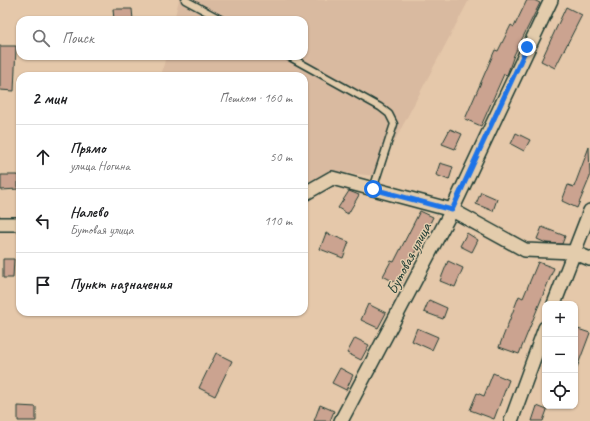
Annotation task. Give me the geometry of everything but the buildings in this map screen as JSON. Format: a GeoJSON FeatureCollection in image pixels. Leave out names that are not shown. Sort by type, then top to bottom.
{"type":"FeatureCollection","features":[{"type":"Feature","properties":{"kind":"street","name":"Бутовая улица"},"geometry":{"type":"LineString","coordinates":[[341,421],[452,210],[551,0]]}},
{"type":"Feature","properties":{"kind":"street"},"geometry":{"type":"LineString","coordinates":[[308,192],[332,178],[452,210],[526,250],[573,252],[590,259]]}},
{"type":"Feature","properties":{"kind":"street"},"geometry":{"type":"LineString","coordinates":[[555,301],[590,211]]}},
{"type":"Feature","properties":{"kind":"street"},"geometry":{"type":"LineString","coordinates":[[0,224],[16,224]]}},
{"type":"Feature","properties":{"kind":"street"},"geometry":{"type":"LineString","coordinates":[[511,421],[542,336]]}},
{"type":"Feature","properties":{"kind":"lane"},"geometry":{"type":"LineString","coordinates":[[185,0],[215,16]]}},
{"type":"Feature","properties":{"kind":"lane"},"geometry":{"type":"LineString","coordinates":[[295,60],[380,107],[389,114],[394,124],[373,189]]}},
{"type":"Feature","properties":{"kind":"shaded area"},"geometry":{"type":"Polygon","coordinates":[[[179,0],[469,0],[376,176],[329,171],[308,182],[308,72],[162,72],[165,60],[308,60],[308,16],[175,16],[179,0]]]}},
{"type":"Feature","properties":{"kind":"route"},"geometry":{"type":"LineString","coordinates":[[373,189],[452,210],[527,47]]}}]}
